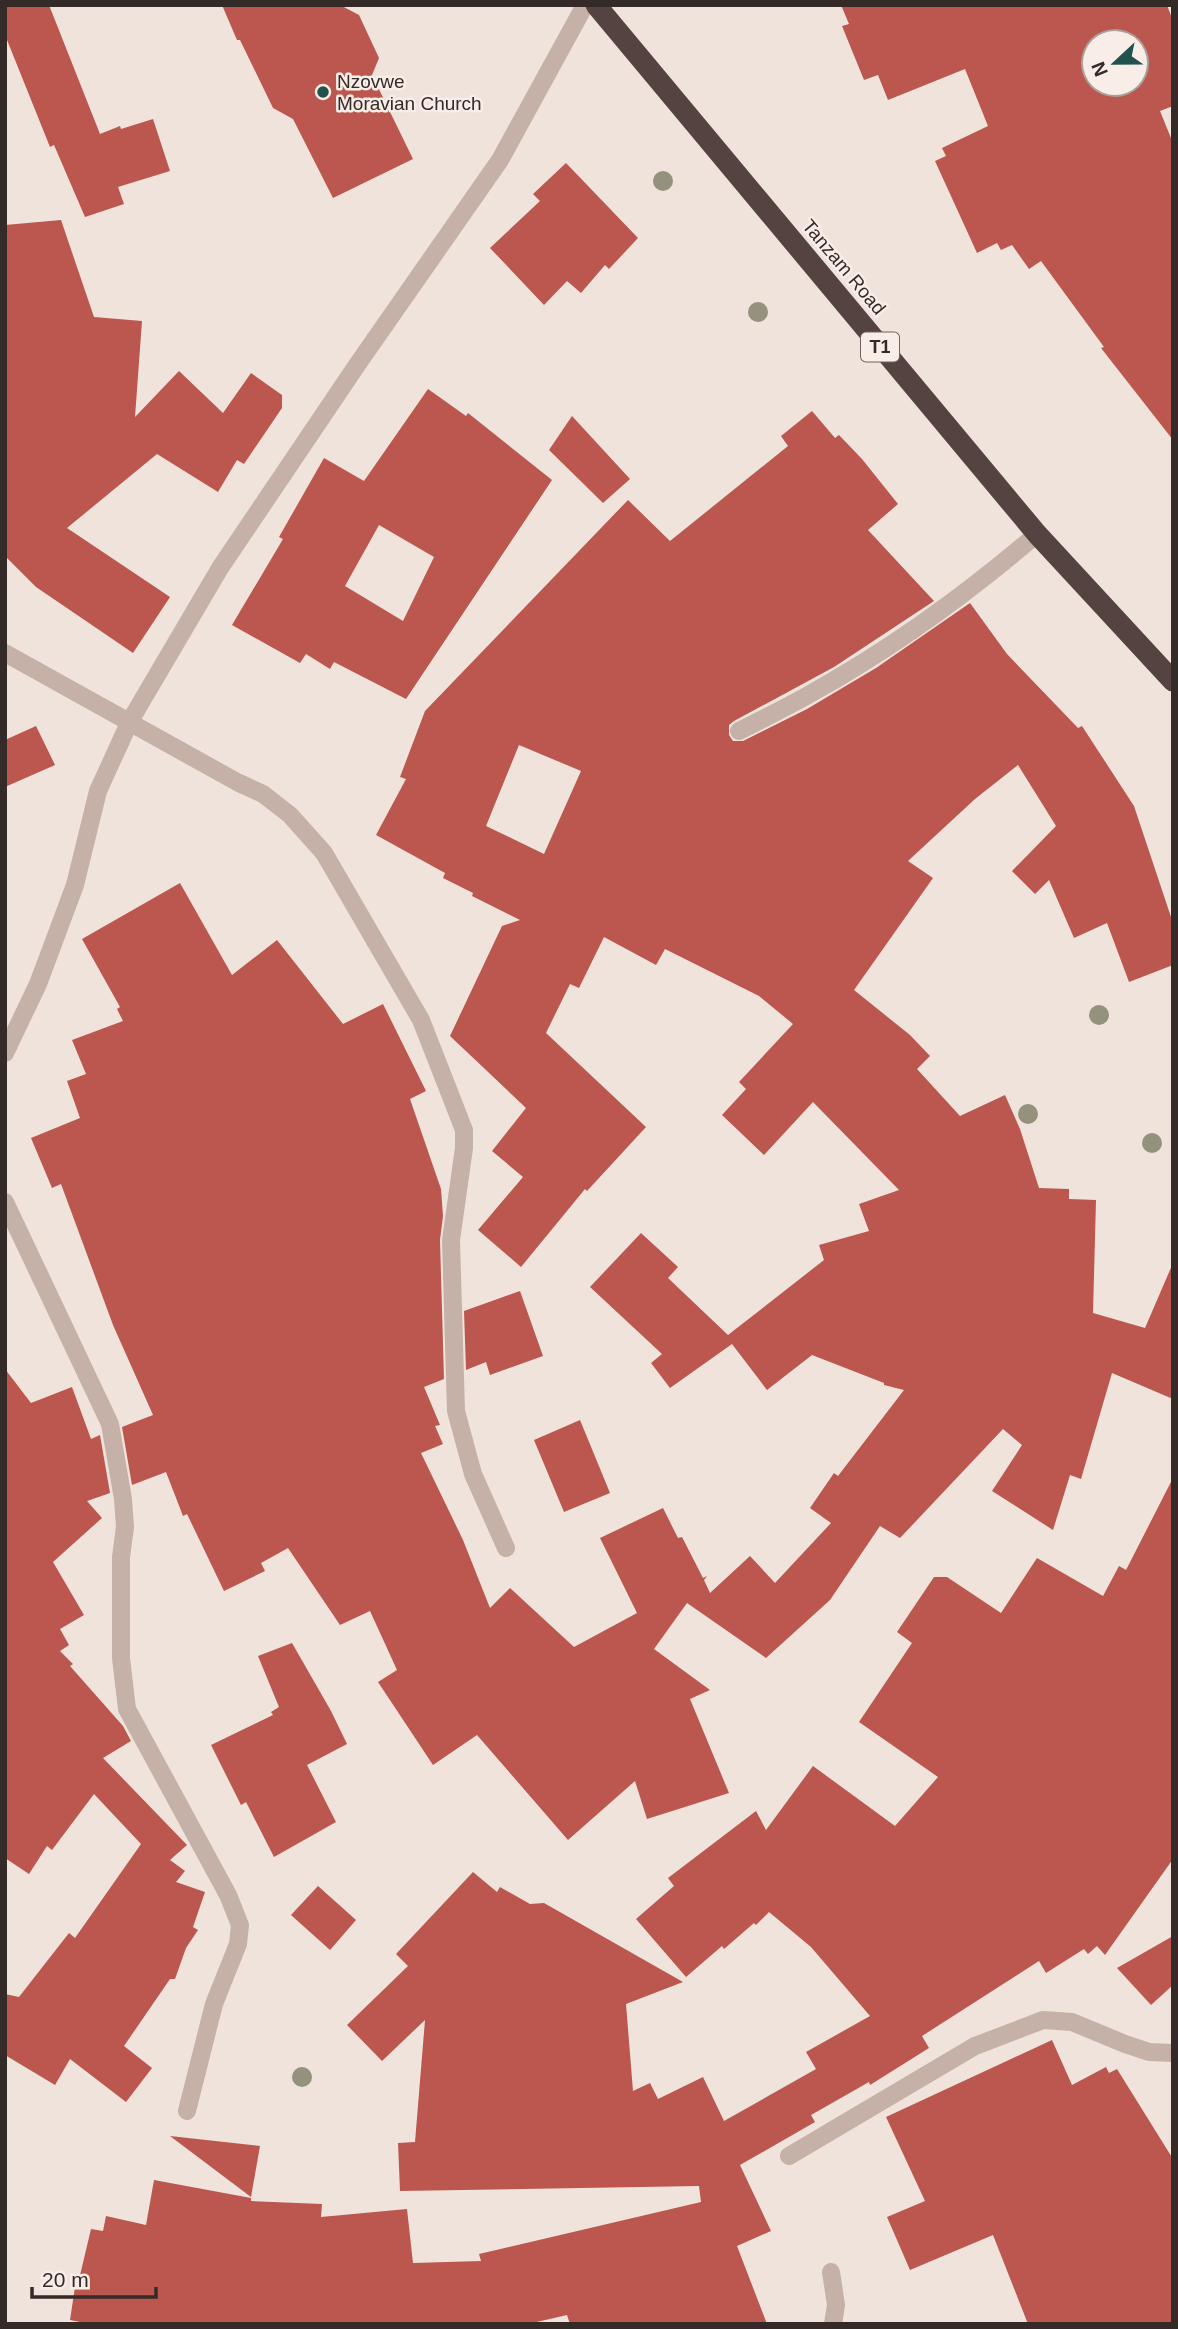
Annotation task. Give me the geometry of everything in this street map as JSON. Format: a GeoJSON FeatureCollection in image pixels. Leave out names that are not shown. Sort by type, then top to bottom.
{"type":"FeatureCollection","features":[{"type":"Feature","properties":{"kind":"highway","name":"Tanzam Road"},"geometry":{"type":"LineString","coordinates":[[596,5],[1037,534],[1173,681]]}},
{"type":"Feature","properties":{"kind":"street"},"geometry":{"type":"LineString","coordinates":[[5,1053],[38,984],[75,885],[98,791],[130,721],[220,568],[500,160],[585,5]]}},
{"type":"Feature","properties":{"kind":"street"},"geometry":{"type":"LineString","coordinates":[[739,731],[811,694],[900,639],[989,575],[1037,534]]}},
{"type":"Feature","properties":{"kind":"street"},"geometry":{"type":"LineString","coordinates":[[5,653],[263,794],[290,815],[324,853],[421,1020],[464,1130],[464,1148],[451,1240],[456,1411],[473,1474],[506,1548]]}},
{"type":"Feature","properties":{"kind":"street"},"geometry":{"type":"LineString","coordinates":[[5,1202],[110,1424],[124,1517],[121,1557],[121,1658],[127,1709],[228,1895],[240,1925],[238,1944],[214,2004],[187,2111]]}},
{"type":"Feature","properties":{"kind":"street"},"geometry":{"type":"LineString","coordinates":[[789,2156],[975,2046],[1043,2020],[1072,2022],[1149,2052],[1173,2053]]}},
{"type":"Feature","properties":{"kind":"street"},"geometry":{"type":"LineString","coordinates":[[831,2272],[835,2305],[833,2324]]}},
{"type":"Feature","properties":{"kind":"building"},"geometry":{"type":"Polygon","coordinates":[[[5,5],[49,5],[100,134],[120,126],[121,129],[153,119],[170,171],[118,187],[124,204],[85,217],[54,145],[50,147],[5,35],[5,5]]]}},
{"type":"Feature","properties":{"kind":"building","name":"Nzovwe Moravian Church"},"geometry":{"type":"Polygon","coordinates":[[[222,5],[340,5],[359,15],[379,58],[372,75],[413,159],[333,198],[293,119],[273,108],[222,5]]]}},
{"type":"Feature","properties":{"kind":"building"},"geometry":{"type":"Polygon","coordinates":[[[841,5],[1167,5],[1173,21],[1173,106],[1160,111],[1173,143],[1173,440],[1101,348],[1104,347],[1041,261],[1029,269],[1012,245],[1001,250],[997,243],[977,253],[935,161],[946,156],[942,148],[988,126],[965,69],[888,100],[878,75],[864,80],[842,26],[849,24],[841,5]]]}},
{"type":"Feature","properties":{"kind":"building"},"geometry":{"type":"Polygon","coordinates":[[[566,163],[638,238],[609,269],[605,265],[581,293],[567,281],[544,305],[490,248],[540,201],[533,194],[566,163]]]}},
{"type":"Feature","properties":{"kind":"building"},"geometry":{"type":"Polygon","coordinates":[[[61,220],[94,317],[142,321],[135,417],[179,371],[223,413],[251,373],[282,395],[282,408],[244,464],[237,460],[218,492],[157,454],[67,528],[170,597],[133,653],[36,587],[5,556],[5,225],[61,220]]]}},
{"type":"Feature","properties":{"kind":"building"},"geometry":{"type":"Polygon","coordinates":[[[428,389],[466,416],[468,413],[552,480],[406,699],[334,662],[330,669],[306,654],[300,663],[232,625],[283,539],[279,537],[324,458],[364,481],[428,389]],[[379,525],[345,586],[403,621],[434,557],[379,525]]]}},
{"type":"Feature","properties":{"kind":"building"},"geometry":{"type":"Polygon","coordinates":[[[812,411],[835,438],[839,435],[862,459],[898,504],[868,530],[934,601],[834,667],[734,721],[729,725],[729,735],[733,741],[743,741],[807,709],[876,668],[970,603],[1007,654],[1078,728],[1082,726],[1134,806],[1173,923],[1173,965],[1129,982],[1107,923],[1074,938],[1049,880],[1035,894],[1012,871],[1056,826],[1018,765],[975,799],[908,861],[933,878],[854,990],[910,1035],[930,1056],[917,1069],[960,1116],[1005,1095],[1020,1129],[1039,1188],[1069,1189],[1069,1199],[1096,1200],[1093,1313],[1145,1328],[1173,1263],[1173,1399],[1112,1373],[1081,1479],[1070,1475],[1053,1530],[992,1491],[1022,1445],[1003,1429],[900,1538],[880,1526],[830,1600],[766,1658],[687,1603],[654,1649],[710,1690],[690,1699],[729,1793],[647,1819],[635,1781],[568,1840],[477,1735],[433,1765],[378,1682],[397,1670],[370,1611],[340,1625],[288,1548],[261,1563],[265,1571],[224,1591],[187,1514],[183,1516],[166,1472],[132,1485],[122,1427],[153,1415],[113,1325],[61,1184],[52,1188],[31,1138],[80,1118],[67,1081],[86,1074],[72,1040],[123,1021],[117,1009],[120,1007],[82,939],[180,883],[232,975],[277,940],[343,1024],[383,1004],[426,1091],[410,1099],[441,1189],[444,1379],[424,1387],[440,1425],[435,1426],[443,1444],[421,1453],[463,1540],[490,1608],[510,1588],[574,1647],[637,1613],[600,1538],[663,1508],[678,1538],[682,1537],[703,1578],[707,1576],[704,1580],[710,1593],[750,1556],[775,1583],[831,1523],[810,1508],[834,1473],[838,1476],[904,1390],[884,1385],[812,1355],[767,1390],[732,1344],[670,1388],[651,1363],[662,1354],[590,1287],[641,1233],[678,1267],[668,1278],[728,1335],[824,1260],[819,1245],[869,1231],[859,1204],[899,1190],[813,1102],[764,1155],[722,1115],[746,1089],[739,1082],[793,1024],[759,996],[665,949],[656,965],[604,937],[579,988],[570,984],[546,1033],[646,1127],[587,1191],[585,1189],[521,1267],[478,1230],[523,1177],[492,1151],[526,1108],[450,1036],[502,926],[520,920],[472,896],[473,893],[443,878],[445,873],[376,835],[406,779],[400,777],[425,711],[628,500],[670,541],[788,446],[781,436],[812,411]],[[519,745],[486,826],[544,854],[581,771],[519,745]]]}},
{"type":"Feature","properties":{"kind":"building"},"geometry":{"type":"Polygon","coordinates":[[[572,416],[630,479],[603,503],[549,450],[572,416]]]}},
{"type":"Feature","properties":{"kind":"building"},"geometry":{"type":"Polygon","coordinates":[[[36,726],[55,765],[5,787],[5,740],[36,726]]]}},
{"type":"Feature","properties":{"kind":"building"},"geometry":{"type":"Polygon","coordinates":[[[520,1291],[543,1356],[490,1375],[486,1362],[466,1370],[464,1311],[520,1291]]]}},
{"type":"Feature","properties":{"kind":"building"},"geometry":{"type":"Polygon","coordinates":[[[5,1369],[31,1403],[72,1387],[91,1439],[100,1435],[110,1493],[87,1501],[102,1518],[53,1562],[84,1615],[60,1629],[69,1645],[60,1651],[123,1726],[131,1741],[103,1758],[187,1845],[170,1860],[185,1871],[176,1882],[205,1892],[193,1927],[198,1930],[186,1948],[175,1979],[170,1979],[124,2046],[152,2068],[126,2102],[70,2059],[55,2085],[5,2055],[5,1994],[19,1997],[69,1933],[75,1938],[141,1844],[94,1794],[52,1850],[47,1846],[29,1874],[5,1858],[5,1369]]]}},
{"type":"Feature","properties":{"kind":"building"},"geometry":{"type":"Polygon","coordinates":[[[580,1420],[610,1493],[564,1512],[534,1440],[580,1420]]]}},
{"type":"Feature","properties":{"kind":"building"},"geometry":{"type":"Polygon","coordinates":[[[1173,1478],[1173,1859],[1105,1955],[1097,1946],[1088,1954],[1084,1949],[1046,1973],[1039,1961],[922,2036],[929,2048],[870,2085],[869,2082],[811,2115],[815,2122],[740,2165],[771,2231],[737,2246],[767,2324],[570,2324],[567,2315],[528,2324],[90,2324],[70,2320],[75,2287],[77,2288],[91,2229],[103,2231],[106,2216],[146,2225],[154,2180],[251,2198],[251,2201],[322,2204],[321,2217],[407,2209],[413,2263],[481,2261],[479,2254],[701,2202],[699,2186],[400,2191],[398,2143],[415,2142],[425,2020],[382,2061],[347,2025],[408,1966],[396,1954],[473,1872],[497,1892],[500,1887],[530,1904],[544,1903],[683,1982],[626,2004],[633,2091],[650,2083],[658,2099],[703,2077],[724,2121],[816,2069],[806,2052],[870,2016],[811,1947],[769,1912],[756,1925],[754,1923],[724,1949],[722,1946],[686,1977],[636,1919],[674,1886],[668,1878],[756,1811],[766,1830],[813,1766],[895,1826],[938,1777],[859,1722],[912,1643],[897,1632],[934,1577],[947,1577],[1001,1613],[1037,1558],[1103,1596],[1119,1566],[1126,1570],[1173,1478]]]}},
{"type":"Feature","properties":{"kind":"building"},"geometry":{"type":"Polygon","coordinates":[[[292,1643],[347,1744],[307,1765],[336,1822],[274,1857],[246,1802],[241,1805],[211,1745],[273,1715],[271,1712],[279,1707],[258,1656],[292,1643]]]}},
{"type":"Feature","properties":{"kind":"building"},"geometry":{"type":"Polygon","coordinates":[[[318,1886],[356,1920],[330,1950],[291,1915],[318,1886]]]}},
{"type":"Feature","properties":{"kind":"building"},"geometry":{"type":"Polygon","coordinates":[[[1173,1936],[1173,1985],[1151,2005],[1117,1968],[1173,1936]]]}},
{"type":"Feature","properties":{"kind":"building"},"geometry":{"type":"Polygon","coordinates":[[[1052,2040],[1072,2085],[1106,2067],[1109,2073],[1117,2069],[1173,2159],[1173,2324],[1028,2324],[993,2235],[910,2270],[887,2217],[925,2201],[886,2117],[1052,2040]]]}},
{"type":"Feature","properties":{"kind":"building"},"geometry":{"type":"Polygon","coordinates":[[[170,2136],[260,2146],[251,2197],[170,2136]]]}},
{"type":"Feature","properties":{"kind":"place","name":"Nzovwe Moravian Church"},"geometry":{"type":"Point","coordinates":[323,92]}}]}
